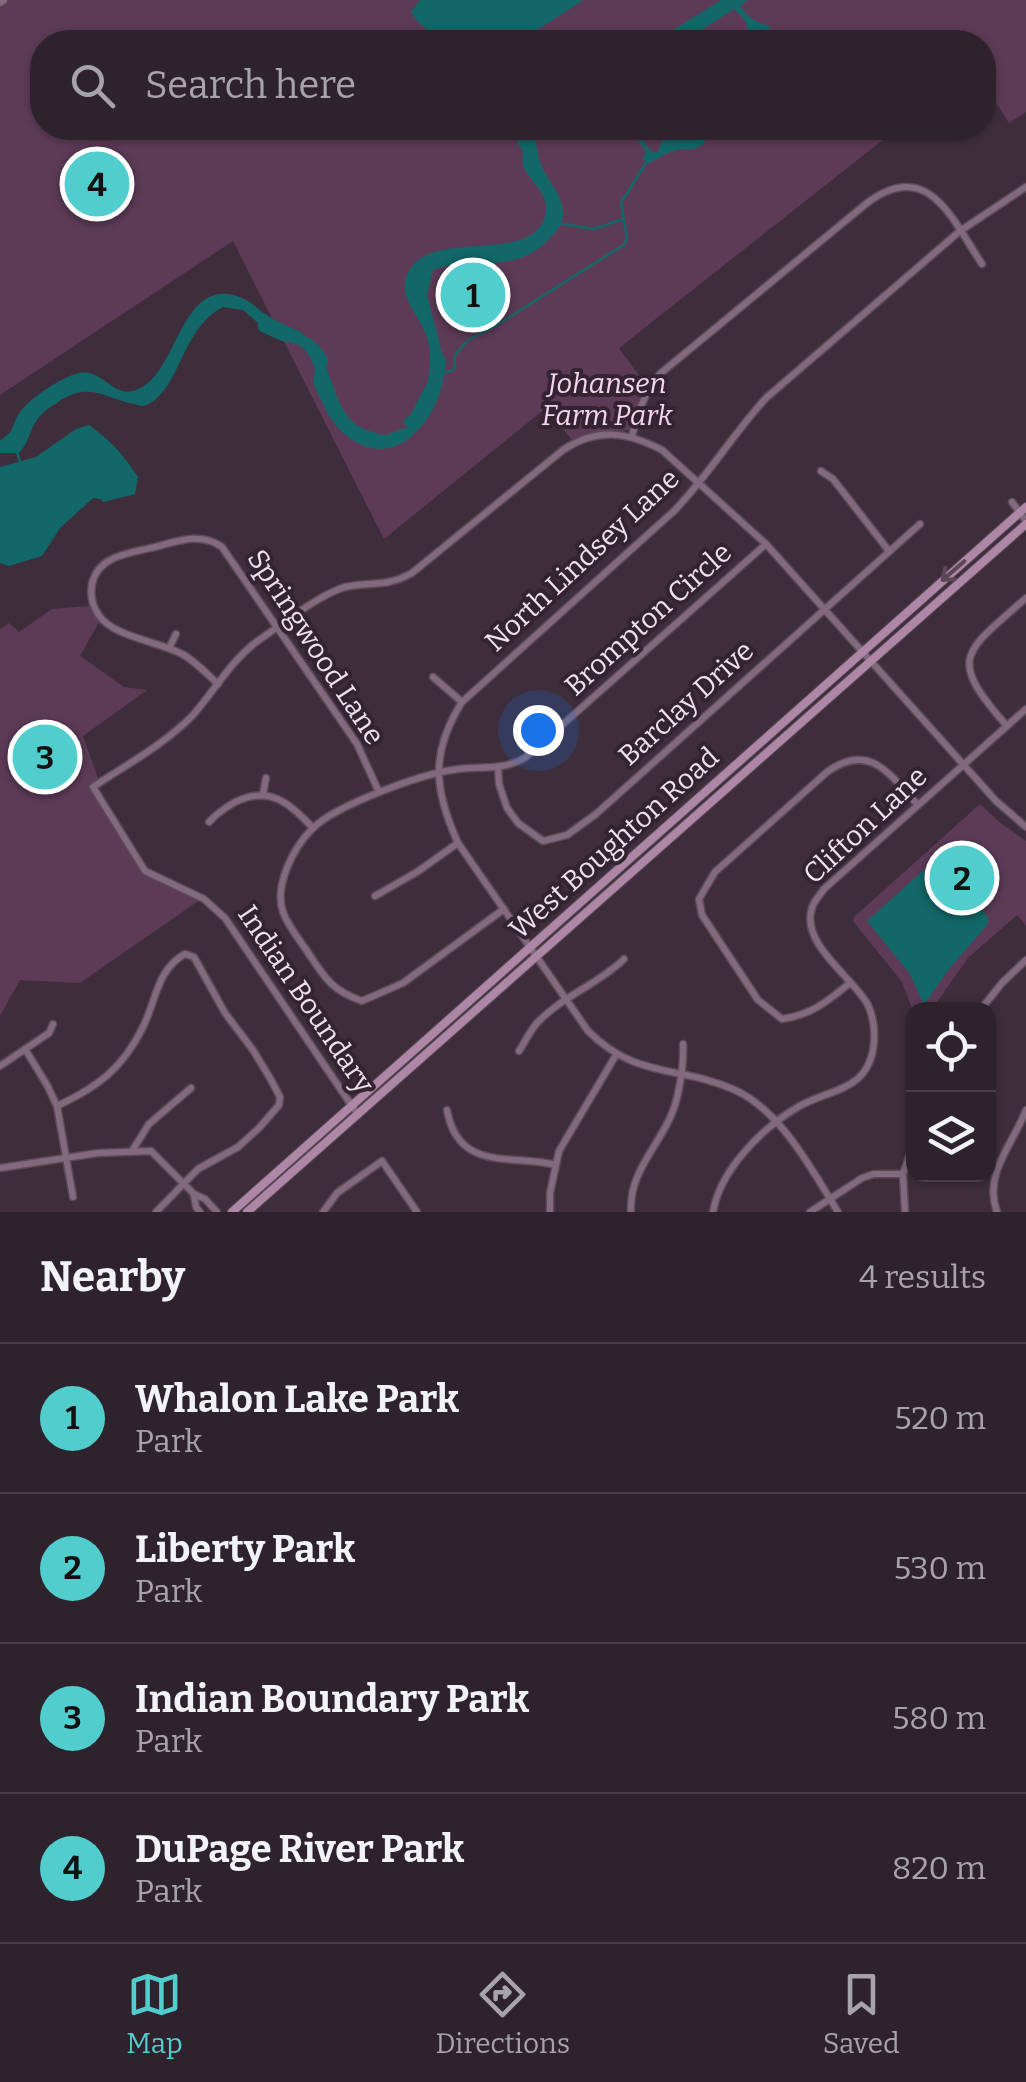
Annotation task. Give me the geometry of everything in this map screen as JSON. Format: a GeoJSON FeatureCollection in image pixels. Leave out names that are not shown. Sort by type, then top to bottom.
{"type":"FeatureCollection","features":[{"type":"Feature","properties":{"kind":"main road","name":"West Boughton Road"},"geometry":{"type":"LineString","coordinates":[[248,1212],[529,948],[1023,510]]}},
{"type":"Feature","properties":{"kind":"main road","name":"West Boughton Road"},"geometry":{"type":"LineString","coordinates":[[232,1212],[536,956],[1026,522]]}},
{"type":"Feature","properties":{"kind":"street"},"geometry":{"type":"LineString","coordinates":[[632,436],[642,402],[660,373],[878,194],[898,186],[922,189],[938,199],[982,264]]}},
{"type":"Feature","properties":{"kind":"street","name":"North Lindsey Lane"},"geometry":{"type":"LineString","coordinates":[[536,956],[458,843],[444,810],[438,773],[448,723],[462,702],[666,519],[766,398],[960,232],[1026,188]]}},
{"type":"Feature","properties":{"kind":"street"},"geometry":{"type":"LineString","coordinates":[[218,684],[250,647],[336,590],[390,583],[412,573],[572,444],[604,434],[632,436],[662,450],[766,544],[1004,810],[1025,825]]}},
{"type":"Feature","properties":{"kind":"street"},"geometry":{"type":"LineString","coordinates":[[821,471],[833,479],[889,551]]}},
{"type":"Feature","properties":{"kind":"street"},"geometry":{"type":"LineString","coordinates":[[1012,502],[1023,510],[1026,522]]}},
{"type":"Feature","properties":{"kind":"street","name":"Barclay Drive"},"geometry":{"type":"LineString","coordinates":[[498,767],[501,793],[518,823],[543,841],[567,835],[596,814],[920,524]]}},
{"type":"Feature","properties":{"kind":"street","name":"Springwood Lane"},"geometry":{"type":"LineString","coordinates":[[218,684],[170,648],[115,628],[99,616],[91,590],[95,575],[105,563],[119,555],[178,541],[195,538],[215,542],[228,554],[357,744],[379,792]]}},
{"type":"Feature","properties":{"kind":"street","name":"Brompton Circle"},"geometry":{"type":"LineString","coordinates":[[504,909],[404,984],[362,1001],[342,994],[325,978],[286,919],[280,893],[292,858],[313,828],[379,792],[438,773],[517,763],[766,544]]}},
{"type":"Feature","properties":{"kind":"street"},"geometry":{"type":"LineString","coordinates":[[1007,726],[982,697],[968,664],[982,637],[1026,598]]}},
{"type":"Feature","properties":{"kind":"street"},"geometry":{"type":"LineString","coordinates":[[170,648],[176,634]]}},
{"type":"Feature","properties":{"kind":"street"},"geometry":{"type":"LineString","coordinates":[[958,663],[968,664]]}},
{"type":"Feature","properties":{"kind":"street"},"geometry":{"type":"LineString","coordinates":[[433,677],[462,702]]}},
{"type":"Feature","properties":{"kind":"street","name":"Indian Boundary"},"geometry":{"type":"LineString","coordinates":[[218,684],[191,717],[159,744],[93,788],[145,870],[204,899],[225,918],[354,1111]]}},
{"type":"Feature","properties":{"kind":"street","name":"Clifton Lane"},"geometry":{"type":"LineString","coordinates":[[712,1212],[741,1155],[777,1121],[803,1104],[845,1088],[867,1065],[875,1039],[873,1018],[865,1000],[820,946],[812,930],[810,912],[824,889],[1026,709]]}},
{"type":"Feature","properties":{"kind":"street"},"geometry":{"type":"LineString","coordinates":[[850,982],[818,1008],[798,1017],[782,1019],[771,1013],[758,1000],[702,914],[699,899],[722,865],[840,763],[861,758],[874,762],[918,806]]}},
{"type":"Feature","properties":{"kind":"street"},"geometry":{"type":"LineString","coordinates":[[263,794],[266,778]]}},
{"type":"Feature","properties":{"kind":"street"},"geometry":{"type":"LineString","coordinates":[[209,822],[217,812],[263,794],[291,806],[313,828]]}},
{"type":"Feature","properties":{"kind":"street"},"geometry":{"type":"LineString","coordinates":[[375,896],[458,843]]}},
{"type":"Feature","properties":{"kind":"street"},"geometry":{"type":"LineString","coordinates":[[58,1106],[87,1092],[109,1075],[142,1028],[167,968],[185,954],[194,957],[280,1097],[279,1105],[238,1146],[204,1165],[184,1182],[156,1212]]}},
{"type":"Feature","properties":{"kind":"street"},"geometry":{"type":"LineString","coordinates":[[536,956],[588,1031],[616,1054],[651,1069],[733,1089],[757,1104],[777,1121],[838,1212]]}},
{"type":"Feature","properties":{"kind":"street"},"geometry":{"type":"LineString","coordinates":[[519,1051],[536,1024],[624,958]]}},
{"type":"Feature","properties":{"kind":"street"},"geometry":{"type":"LineString","coordinates":[[987,1002],[1026,960]]}},
{"type":"Feature","properties":{"kind":"street"},"geometry":{"type":"LineString","coordinates":[[0,1066],[49,1033],[53,1024]]}},
{"type":"Feature","properties":{"kind":"street"},"geometry":{"type":"LineString","coordinates":[[631,1212],[637,1174],[672,1115],[683,1044]]}},
{"type":"Feature","properties":{"kind":"street"},"geometry":{"type":"LineString","coordinates":[[25,1049],[58,1106],[73,1197]]}},
{"type":"Feature","properties":{"kind":"street"},"geometry":{"type":"LineString","coordinates":[[550,1212],[550,1193],[564,1141],[616,1054]]}},
{"type":"Feature","properties":{"kind":"street"},"geometry":{"type":"LineString","coordinates":[[132,1152],[149,1124],[191,1088]]}},
{"type":"Feature","properties":{"kind":"street"},"geometry":{"type":"LineString","coordinates":[[447,1110],[458,1139],[474,1153],[496,1160],[536,1160],[556,1165]]}},
{"type":"Feature","properties":{"kind":"street"},"geometry":{"type":"LineString","coordinates":[[997,1212],[992,1192],[994,1176],[1026,1110]]}},
{"type":"Feature","properties":{"kind":"street"},"geometry":{"type":"LineString","coordinates":[[0,1168],[98,1153],[150,1152],[217,1212]]}},
{"type":"Feature","properties":{"kind":"street"},"geometry":{"type":"LineString","coordinates":[[323,1212],[336,1193],[382,1161],[416,1212]]}},
{"type":"Feature","properties":{"kind":"street"},"geometry":{"type":"LineString","coordinates":[[905,1212],[902,1174],[906,1163]]}},
{"type":"Feature","properties":{"kind":"street"},"geometry":{"type":"LineString","coordinates":[[810,1212],[862,1178],[902,1174]]}},
{"type":"Feature","properties":{"kind":"street"},"geometry":{"type":"LineString","coordinates":[[194,1194],[200,1212]]}},
{"type":"Feature","properties":{"kind":"green space","name":"Johansen Farm Park"},"geometry":{"type":"Polygon","coordinates":[[[8,0],[1026,0],[1026,112],[1009,123],[996,103],[996,30],[30,30],[30,140],[883,140],[619,348],[646,385],[629,430],[595,432],[572,440],[546,408],[384,539],[233,241],[0,395],[0,6],[8,0]]]}},
{"type":"Feature","properties":{"kind":"green space"},"geometry":{"type":"Polygon","coordinates":[[[89,606],[99,622],[80,656],[124,687],[147,690],[83,736],[98,778],[93,788],[147,868],[204,897],[80,983],[20,980],[0,1016],[0,629],[9,623],[19,632],[52,609],[89,606]]]}},
{"type":"Feature","properties":{"kind":"green space"},"geometry":{"type":"Polygon","coordinates":[[[980,804],[1026,841],[1026,926],[1017,915],[968,958],[937,1002],[910,1002],[902,982],[853,921],[980,804]]]}},
{"type":"Feature","properties":{"kind":"shaded area"},"geometry":{"type":"Polygon","coordinates":[[[420,0],[583,0],[538,30],[427,30],[411,12],[420,0]]]}},
{"type":"Feature","properties":{"kind":"shaded area"},"geometry":{"type":"Polygon","coordinates":[[[721,0],[748,0],[740,5],[746,13],[771,26],[768,30],[748,30],[746,21],[734,9],[702,30],[673,30],[721,0]]]}},
{"type":"Feature","properties":{"kind":"shaded area"},"geometry":{"type":"Polygon","coordinates":[[[518,140],[535,140],[541,165],[562,205],[561,222],[550,238],[523,257],[433,270],[427,295],[446,358],[445,370],[431,413],[408,439],[383,449],[370,448],[347,436],[323,404],[314,367],[304,349],[263,327],[263,323],[243,310],[223,307],[199,328],[168,384],[149,404],[140,406],[98,393],[71,395],[38,419],[19,453],[0,453],[0,440],[9,433],[21,410],[63,379],[89,373],[128,392],[149,382],[196,308],[208,298],[223,294],[246,300],[301,332],[324,363],[345,413],[360,427],[385,435],[407,428],[424,399],[430,356],[426,334],[406,293],[406,278],[417,262],[434,252],[503,244],[523,239],[538,229],[546,204],[523,165],[523,150],[518,140]]]}},
{"type":"Feature","properties":{"kind":"shaded area"},"geometry":{"type":"Polygon","coordinates":[[[638,140],[643,140],[652,152],[658,152],[662,140],[705,140],[693,149],[670,152],[649,163],[643,159],[646,151],[638,140]]]}},
{"type":"Feature","properties":{"kind":"shaded area"},"geometry":{"type":"Polygon","coordinates":[[[89,425],[116,448],[138,477],[135,494],[103,502],[93,498],[60,528],[42,556],[9,566],[0,563],[0,467],[36,457],[76,429],[89,425]]]}},
{"type":"Feature","properties":{"kind":"shaded area"},"geometry":{"type":"Polygon","coordinates":[[[936,859],[988,917],[988,924],[926,1002],[910,974],[867,921],[936,859]]]}},
{"type":"Feature","properties":{"kind":"waterway"},"geometry":{"type":"LineString","coordinates":[[442,372],[452,371],[455,355],[468,340],[625,244],[621,203],[647,161]]}},
{"type":"Feature","properties":{"kind":"waterway"},"geometry":{"type":"LineString","coordinates":[[558,223],[594,229],[623,219]]}},
{"type":"Feature","properties":{"kind":"waterway"},"geometry":{"type":"LineString","coordinates":[[263,323],[263,327],[305,341],[315,349],[323,360],[318,381],[324,395]]}},
{"type":"Feature","properties":{"kind":"waterway"},"geometry":{"type":"LineString","coordinates":[[409,422],[431,386]]}},
{"type":"Feature","properties":{"kind":"waterway"},"geometry":{"type":"LineString","coordinates":[[16,450],[20,461]]}},
{"type":"Feature","properties":{"kind":"place","name":"DuPage River Park"},"geometry":{"type":"Point","coordinates":[97,184]}},
{"type":"Feature","properties":{"kind":"place","name":"Whalon Lake Park"},"geometry":{"type":"Point","coordinates":[473,295]}},
{"type":"Feature","properties":{"kind":"place","name":"Indian Boundary Park"},"geometry":{"type":"Point","coordinates":[45,757]}},
{"type":"Feature","properties":{"kind":"place","name":"Liberty Park"},"geometry":{"type":"Point","coordinates":[962,878]}}]}
